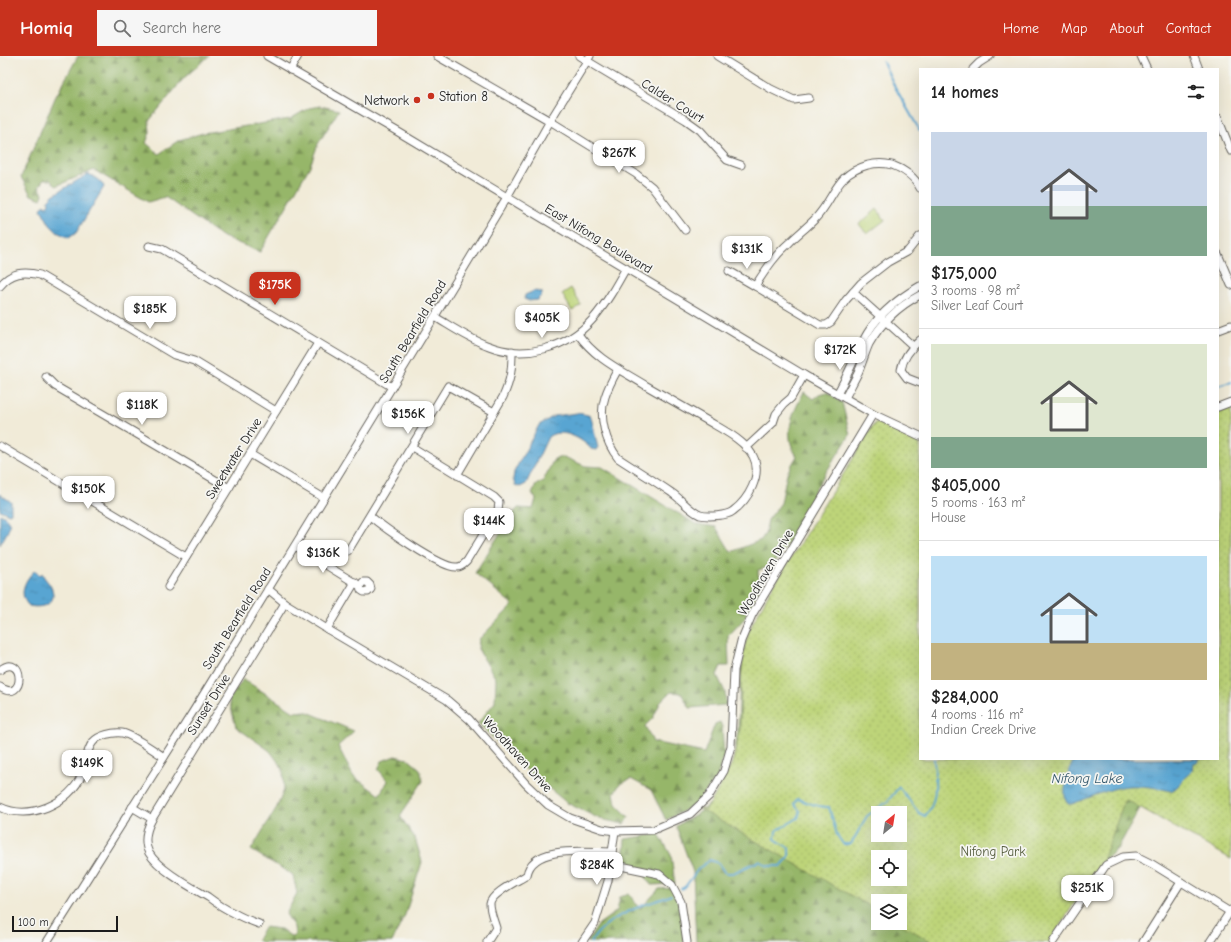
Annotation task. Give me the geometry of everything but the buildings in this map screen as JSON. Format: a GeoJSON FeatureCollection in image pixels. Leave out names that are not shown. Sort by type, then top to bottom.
{"type":"FeatureCollection","features":[{"type":"Feature","properties":{"kind":"street","name":"East Nifong Boulevard"},"geometry":{"type":"LineString","coordinates":[[267,56],[507,197],[804,375],[873,414],[919,436]]}},
{"type":"Feature","properties":{"kind":"street"},"geometry":{"type":"LineString","coordinates":[[290,70],[298,56]]}},
{"type":"Feature","properties":{"kind":"street"},"geometry":{"type":"LineString","coordinates":[[437,56],[550,121],[645,180],[685,230]]}},
{"type":"Feature","properties":{"kind":"street","name":"Calder Court"},"geometry":{"type":"LineString","coordinates":[[579,56],[589,58],[686,120],[700,130],[727,160],[741,165]]}},
{"type":"Feature","properties":{"kind":"street"},"geometry":{"type":"LineString","coordinates":[[717,56],[771,89],[794,100],[809,98]]}},
{"type":"Feature","properties":{"kind":"street"},"geometry":{"type":"LineString","coordinates":[[974,68],[990,56]]}},
{"type":"Feature","properties":{"kind":"street"},"geometry":{"type":"LineString","coordinates":[[1141,56],[1147,68]]}},
{"type":"Feature","properties":{"kind":"street"},"geometry":{"type":"LineString","coordinates":[[1194,56],[1199,68]]}},
{"type":"Feature","properties":{"kind":"street","name":"South Bearfield Road"},"geometry":{"type":"LineString","coordinates":[[47,942],[164,757],[435,317],[507,197],[550,121],[589,58]]}},
{"type":"Feature","properties":{"kind":"street"},"geometry":{"type":"LineString","coordinates":[[1219,121],[1231,151]]}},
{"type":"Feature","properties":{"kind":"street"},"geometry":{"type":"LineString","coordinates":[[755,286],[772,261],[822,212],[839,183],[848,174],[860,167],[874,163],[888,164],[908,174],[919,186]]}},
{"type":"Feature","properties":{"kind":"street"},"geometry":{"type":"LineString","coordinates":[[729,271],[820,325],[826,325],[832,322],[846,300],[861,284],[888,262],[908,251],[919,237]]}},
{"type":"Feature","properties":{"kind":"street"},"geometry":{"type":"LineString","coordinates":[[149,246],[162,249],[392,387]]}},
{"type":"Feature","properties":{"kind":"street"},"geometry":{"type":"LineString","coordinates":[[1219,256],[1231,285]]}},
{"type":"Feature","properties":{"kind":"street"},"geometry":{"type":"LineString","coordinates":[[435,317],[474,340],[490,347],[512,351],[530,351],[547,348],[565,342],[578,334],[602,308],[626,268]]}},
{"type":"Feature","properties":{"kind":"street"},"geometry":{"type":"LineString","coordinates":[[0,286],[5,280],[19,273],[29,272],[40,275],[174,356],[194,361],[276,411]]}},
{"type":"Feature","properties":{"kind":"street"},"geometry":{"type":"LineString","coordinates":[[837,394],[870,343],[883,319],[905,294],[919,287]]}},
{"type":"Feature","properties":{"kind":"street"},"geometry":{"type":"LineString","coordinates":[[853,292],[913,346]]}},
{"type":"Feature","properties":{"kind":"street"},"geometry":{"type":"LineString","coordinates":[[883,319],[919,296]]}},
{"type":"Feature","properties":{"kind":"street"},"geometry":{"type":"LineString","coordinates":[[1219,330],[1231,325]]}},
{"type":"Feature","properties":{"kind":"street"},"geometry":{"type":"LineString","coordinates":[[578,334],[587,346],[598,356],[719,428],[746,448],[756,465],[756,475],[754,483],[740,505],[730,513],[721,515],[701,515],[672,493],[618,458],[612,451],[605,432],[602,408],[605,397],[618,369]]}},
{"type":"Feature","properties":{"kind":"street"},"geometry":{"type":"LineString","coordinates":[[919,341],[908,352],[902,364],[901,370],[907,378],[919,383]]}},
{"type":"Feature","properties":{"kind":"street","name":"Sweetwater Drive"},"geometry":{"type":"LineString","coordinates":[[168,587],[318,343]]}},
{"type":"Feature","properties":{"kind":"street"},"geometry":{"type":"LineString","coordinates":[[457,475],[508,386],[512,373],[512,351]]}},
{"type":"Feature","properties":{"kind":"street"},"geometry":{"type":"LineString","coordinates":[[845,398],[859,360]]}},
{"type":"Feature","properties":{"kind":"street"},"geometry":{"type":"LineString","coordinates":[[746,448],[772,423],[776,414],[791,398],[804,375]]}},
{"type":"Feature","properties":{"kind":"street"},"geometry":{"type":"LineString","coordinates":[[46,377],[55,386],[229,488]]}},
{"type":"Feature","properties":{"kind":"street"},"geometry":{"type":"LineString","coordinates":[[348,552],[448,386],[494,412]]}},
{"type":"Feature","properties":{"kind":"street"},"geometry":{"type":"LineString","coordinates":[[1219,407],[1231,402]]}},
{"type":"Feature","properties":{"kind":"street","name":"Woodhaven Drive"},"geometry":{"type":"LineString","coordinates":[[268,589],[285,602],[328,629],[447,700],[469,719],[526,784],[548,805],[570,818],[602,829],[615,831],[653,830],[690,814],[709,796],[724,771],[731,746],[734,670],[741,641],[752,615],[873,414]]}},
{"type":"Feature","properties":{"kind":"street"},"geometry":{"type":"LineString","coordinates":[[0,446],[186,557]]}},
{"type":"Feature","properties":{"kind":"street"},"geometry":{"type":"LineString","coordinates":[[370,516],[402,541],[442,563],[457,568],[467,561],[498,510],[499,502],[494,497],[412,447]]}},
{"type":"Feature","properties":{"kind":"street"},"geometry":{"type":"LineString","coordinates":[[250,454],[324,498]]}},
{"type":"Feature","properties":{"kind":"street"},"geometry":{"type":"LineString","coordinates":[[294,546],[358,584],[328,629]]}},
{"type":"Feature","properties":{"kind":"street","name":"Sunset Drive"},"geometry":{"type":"LineString","coordinates":[[259,924],[234,914],[178,879],[156,862],[149,853],[145,836],[147,827],[285,602]]}},
{"type":"Feature","properties":{"kind":"street"},"geometry":{"type":"LineString","coordinates":[[0,670],[5,667],[12,667],[18,671],[20,678],[18,684],[13,689],[7,690],[0,686]]}},
{"type":"Feature","properties":{"kind":"street"},"geometry":{"type":"LineString","coordinates":[[0,807],[6,810],[31,812],[43,809],[65,797],[82,775],[89,748],[94,741],[102,736],[123,733],[164,757]]}},
{"type":"Feature","properties":{"kind":"street"},"geometry":{"type":"LineString","coordinates":[[132,807],[152,819]]}},
{"type":"Feature","properties":{"kind":"street"},"geometry":{"type":"LineString","coordinates":[[582,942],[595,923],[608,881],[612,864],[615,831]]}},
{"type":"Feature","properties":{"kind":"street"},"geometry":{"type":"LineString","coordinates":[[486,942],[496,928],[490,904],[491,901],[496,894],[527,875],[531,864],[547,854],[557,852],[612,852]]}},
{"type":"Feature","properties":{"kind":"street"},"geometry":{"type":"LineString","coordinates":[[1053,942],[1106,865],[1123,857],[1136,856],[1230,911],[1210,942]]}},
{"type":"Feature","properties":{"kind":"street"},"geometry":{"type":"LineString","coordinates":[[612,864],[659,874],[672,885],[681,902],[687,942]]}},
{"type":"Feature","properties":{"kind":"street"},"geometry":{"type":"LineString","coordinates":[[1143,942],[1181,882]]}},
{"type":"Feature","properties":{"kind":"green space"},"geometry":{"type":"Polygon","coordinates":[[[78,56],[209,56],[184,78],[149,121],[150,132],[146,143],[159,154],[179,140],[203,133],[290,119],[309,108],[320,106],[339,110],[318,144],[310,166],[260,252],[221,236],[165,197],[148,202],[94,170],[56,186],[50,180],[43,180],[39,187],[43,194],[41,199],[31,195],[21,177],[55,98],[78,56]]]}},
{"type":"Feature","properties":{"kind":"green space"},"geometry":{"type":"Polygon","coordinates":[[[877,209],[885,220],[867,234],[859,224],[877,209]]]}},
{"type":"Feature","properties":{"kind":"green space"},"geometry":{"type":"Polygon","coordinates":[[[571,288],[581,305],[572,311],[562,294],[571,288]]]}},
{"type":"Feature","properties":{"kind":"green space"},"geometry":{"type":"Polygon","coordinates":[[[804,392],[813,399],[819,394],[827,392],[842,402],[850,435],[814,491],[811,508],[773,566],[758,570],[759,589],[745,618],[728,636],[729,666],[721,666],[717,675],[725,692],[726,705],[690,708],[681,693],[671,692],[660,703],[653,718],[645,726],[653,742],[704,753],[715,724],[720,722],[722,727],[724,755],[717,778],[696,804],[666,820],[651,790],[631,779],[620,784],[614,793],[616,804],[629,817],[624,824],[600,819],[567,803],[523,767],[478,723],[495,702],[496,679],[478,649],[479,639],[513,605],[475,573],[511,516],[518,508],[533,509],[536,499],[532,493],[536,485],[543,481],[554,459],[564,457],[585,466],[602,467],[696,524],[716,527],[731,552],[761,540],[765,534],[768,520],[781,503],[787,473],[797,456],[790,440],[790,432],[796,407],[804,392]]]}},
{"type":"Feature","properties":{"kind":"green space","name":"Nifong Park"},"geometry":{"type":"Polygon","coordinates":[[[1231,408],[1231,859],[1125,799],[1104,858],[1049,942],[932,942],[907,928],[907,894],[871,894],[871,907],[696,807],[706,810],[732,763],[740,732],[741,682],[744,649],[749,630],[770,591],[876,422],[919,441],[919,760],[1219,760],[1219,412],[1231,408]]]}},
{"type":"Feature","properties":{"kind":"green space","name":"Nifong Park"},"geometry":{"type":"Polygon","coordinates":[[[881,424],[919,760],[1151,788],[1118,848],[1089,875],[1049,942],[696,942],[693,872],[676,826],[696,815],[716,799],[732,768],[738,730],[740,671],[758,620],[872,426],[881,424]]]}},
{"type":"Feature","properties":{"kind":"green space"},"geometry":{"type":"Polygon","coordinates":[[[243,679],[294,712],[305,711],[354,731],[338,746],[353,776],[379,795],[388,781],[378,769],[382,761],[395,756],[408,759],[420,769],[423,781],[400,816],[415,838],[422,862],[405,915],[392,942],[261,942],[257,940],[264,927],[281,929],[292,937],[295,935],[294,927],[286,914],[297,893],[293,875],[251,850],[277,807],[284,790],[283,769],[270,751],[236,727],[229,700],[243,679]]]}},
{"type":"Feature","properties":{"kind":"green space"},"geometry":{"type":"Polygon","coordinates":[[[659,834],[671,855],[675,884],[651,885],[641,869],[623,865],[625,839],[659,834]]]}},
{"type":"Feature","properties":{"kind":"green space"},"geometry":{"type":"Polygon","coordinates":[[[672,888],[683,913],[684,942],[587,942],[599,924],[617,911],[620,897],[629,894],[640,909],[659,889],[672,888]]]}},
{"type":"Feature","properties":{"kind":"water"},"geometry":{"type":"Polygon","coordinates":[[[88,174],[99,180],[104,187],[76,233],[69,238],[57,232],[50,225],[41,209],[45,205],[47,206],[49,203],[48,200],[53,195],[88,174]]]}},
{"type":"Feature","properties":{"kind":"water"},"geometry":{"type":"Polygon","coordinates":[[[534,291],[542,292],[542,295],[537,300],[529,301],[524,299],[525,295],[534,291]]]}},
{"type":"Feature","properties":{"kind":"water"},"geometry":{"type":"Polygon","coordinates":[[[577,413],[591,417],[598,447],[596,450],[591,449],[582,441],[571,435],[559,433],[553,434],[548,437],[526,484],[520,487],[515,485],[513,479],[514,472],[539,425],[554,416],[577,413]]]}},
{"type":"Feature","properties":{"kind":"water"},"geometry":{"type":"Polygon","coordinates":[[[0,494],[11,502],[11,513],[9,514],[0,510],[0,494]]]}},
{"type":"Feature","properties":{"kind":"water"},"geometry":{"type":"Polygon","coordinates":[[[0,514],[8,520],[9,528],[0,545],[0,514]]]}},
{"type":"Feature","properties":{"kind":"water"},"geometry":{"type":"Polygon","coordinates":[[[34,571],[40,575],[42,573],[50,585],[53,593],[53,598],[51,601],[44,606],[29,606],[24,597],[23,593],[25,584],[27,579],[34,571]]]}},
{"type":"Feature","properties":{"kind":"water","name":"Nifong Lake"},"geometry":{"type":"Polygon","coordinates":[[[1074,760],[1199,760],[1197,763],[1193,764],[1192,770],[1176,788],[1171,791],[1150,787],[1128,786],[1114,789],[1072,804],[1068,804],[1065,794],[1068,776],[1074,760]]]}},
{"type":"Feature","properties":{"kind":"waterway"},"geometry":{"type":"LineString","coordinates":[[883,62],[895,87],[919,129]]}},
{"type":"Feature","properties":{"kind":"waterway"},"geometry":{"type":"LineString","coordinates":[[1219,386],[1231,382]]}},
{"type":"Feature","properties":{"kind":"waterway"},"geometry":{"type":"LineString","coordinates":[[681,889],[685,887],[699,868],[710,860],[718,863],[725,873],[733,873],[759,861],[768,866],[781,866],[789,857],[789,848],[775,839],[776,831],[798,818],[800,811],[794,804],[797,799],[817,806],[829,807],[837,835],[843,844],[851,844],[867,816],[887,802],[899,787],[919,813],[925,816],[934,796],[934,760]]}},
{"type":"Feature","properties":{"kind":"waterway"},"geometry":{"type":"LineString","coordinates":[[591,942],[601,929],[613,920],[641,906],[671,895]]}},
{"type":"Feature","properties":{"kind":"place","name":"Station 8"},"geometry":{"type":"Point","coordinates":[431,96]}},
{"type":"Feature","properties":{"kind":"place","name":"Network"},"geometry":{"type":"Point","coordinates":[417,100]}}]}
